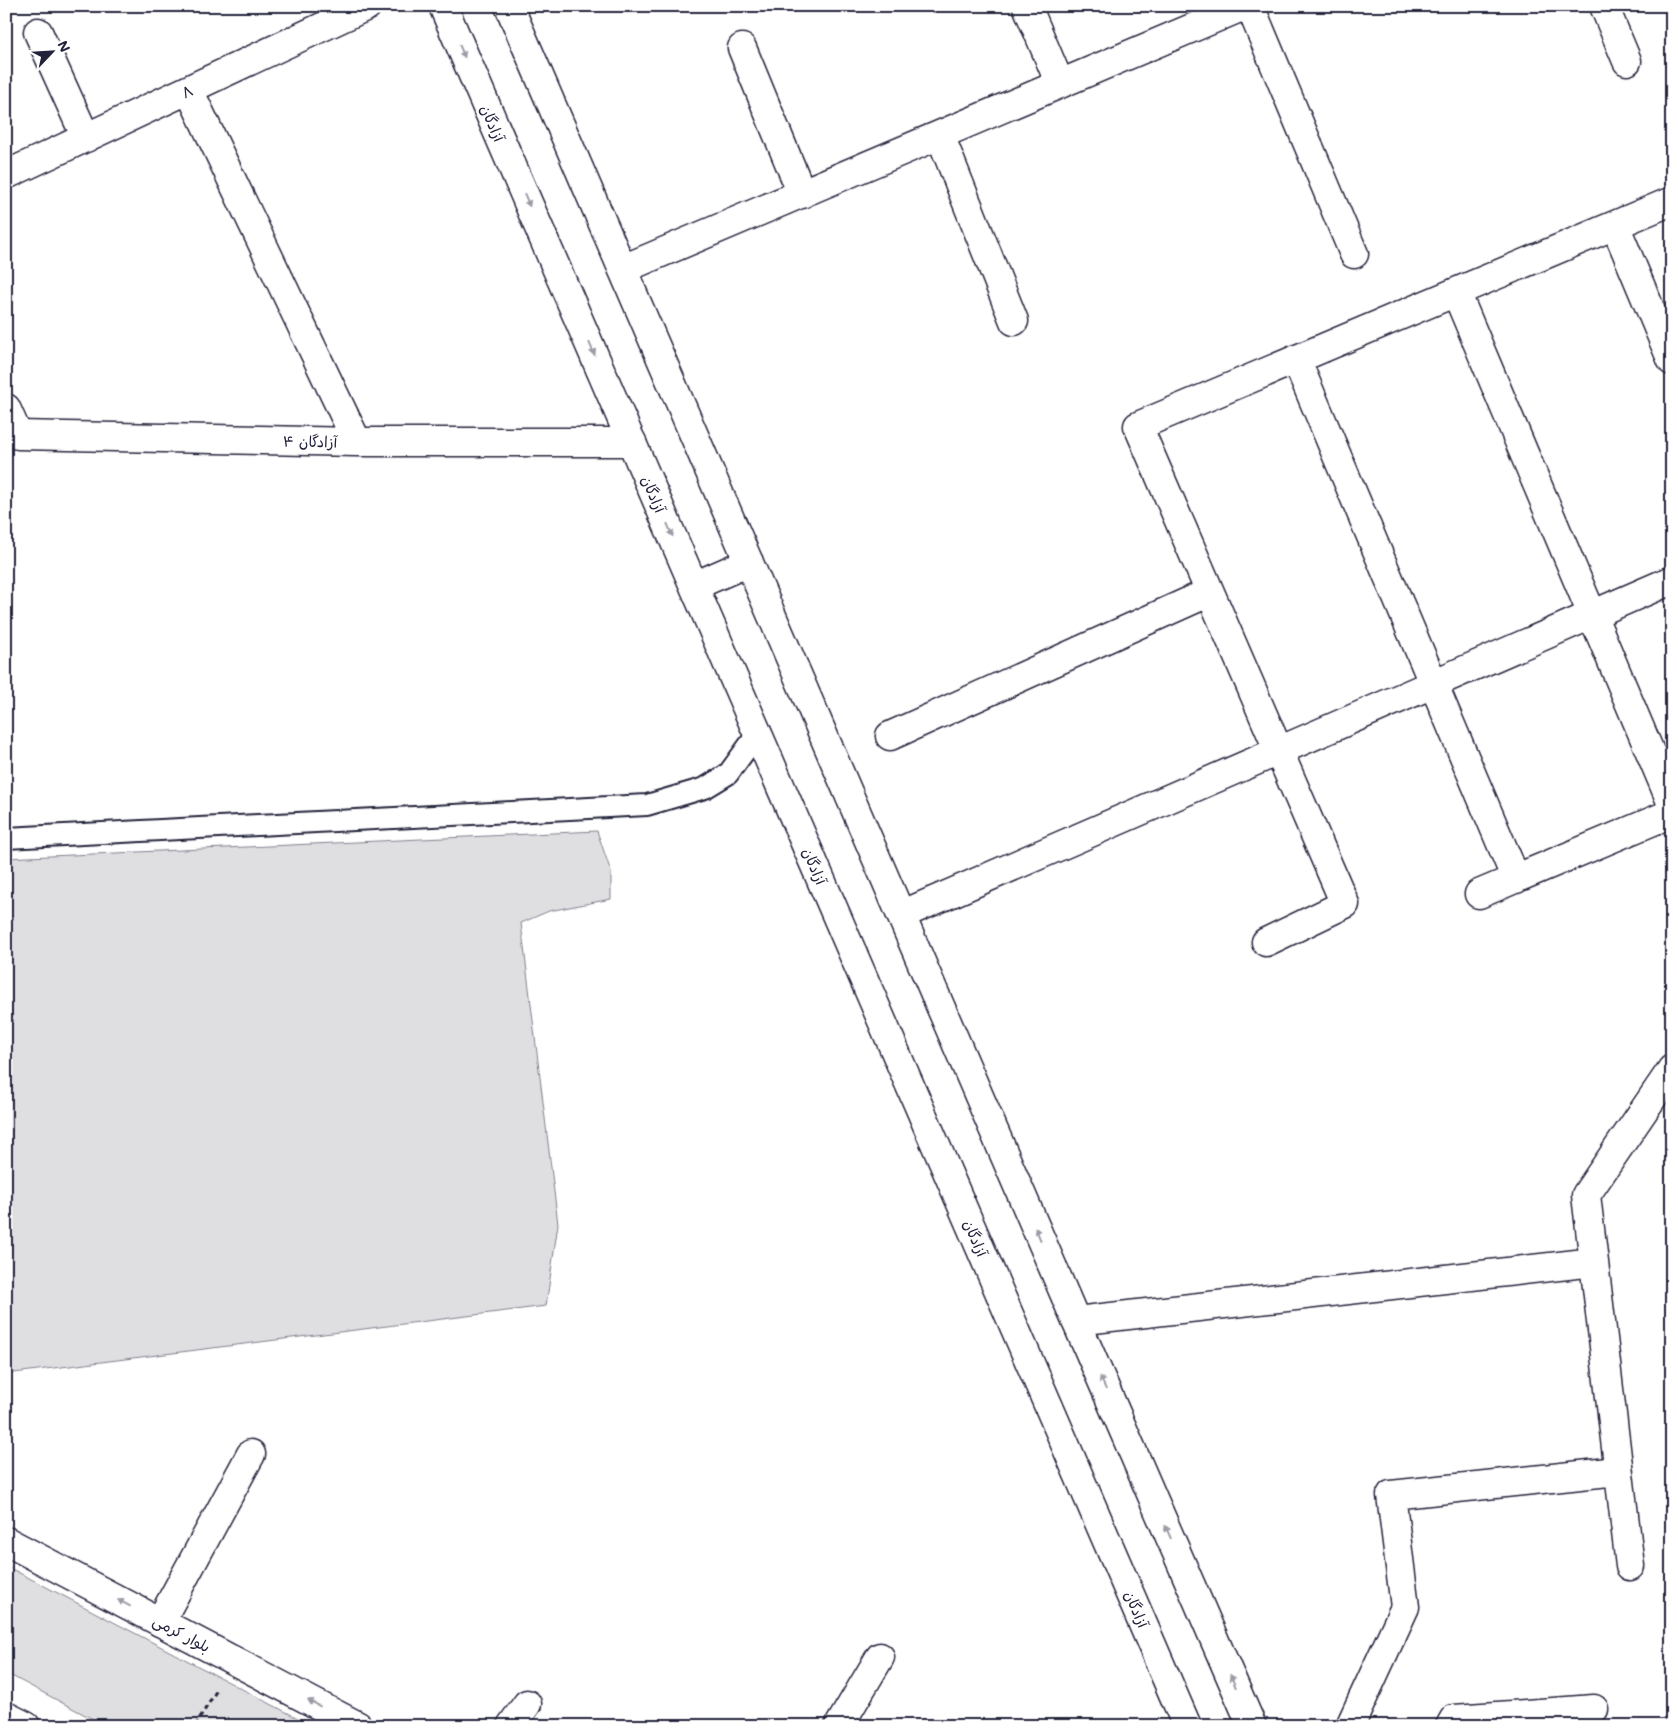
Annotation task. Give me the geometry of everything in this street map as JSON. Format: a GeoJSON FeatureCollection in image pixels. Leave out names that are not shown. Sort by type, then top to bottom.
{"type":"FeatureCollection","features":[{"type":"Feature","properties":{"kind":"street","name":"۸"},"geometry":{"type":"LineString","coordinates":[[6,175],[367,6]]}},
{"type":"Feature","properties":{"kind":"street","name":"آزادگان"},"geometry":{"type":"LineString","coordinates":[[443,6],[1187,1726]]}},
{"type":"Feature","properties":{"kind":"street"},"geometry":{"type":"LineString","coordinates":[[509,6],[900,915],[1252,1726]]}},
{"type":"Feature","properties":{"kind":"street"},"geometry":{"type":"LineString","coordinates":[[1027,6],[1060,84]]}},
{"type":"Feature","properties":{"kind":"street"},"geometry":{"type":"LineString","coordinates":[[623,270],[1244,6]]}},
{"type":"Feature","properties":{"kind":"street"},"geometry":{"type":"LineString","coordinates":[[1250,6],[1354,254]]}},
{"type":"Feature","properties":{"kind":"street"},"geometry":{"type":"LineString","coordinates":[[1604,6],[1627,61]]}},
{"type":"Feature","properties":{"kind":"street"},"geometry":{"type":"LineString","coordinates":[[38,32],[86,138]]}},
{"type":"Feature","properties":{"kind":"street"},"geometry":{"type":"LineString","coordinates":[[742,48],[802,194]]}},
{"type":"Feature","properties":{"kind":"street"},"geometry":{"type":"LineString","coordinates":[[189,90],[357,442]]}},
{"type":"Feature","properties":{"kind":"street"},"geometry":{"type":"LineString","coordinates":[[940,135],[1014,321]]}},
{"type":"Feature","properties":{"kind":"street"},"geometry":{"type":"LineString","coordinates":[[1266,942],[1345,904],[1138,426],[1672,201]]}},
{"type":"Feature","properties":{"kind":"street"},"geometry":{"type":"LineString","coordinates":[[1614,225],[1672,361]]}},
{"type":"Feature","properties":{"kind":"street"},"geometry":{"type":"LineString","coordinates":[[1456,292],[1672,804]]}},
{"type":"Feature","properties":{"kind":"street"},"geometry":{"type":"LineString","coordinates":[[1296,359],[1516,879]]}},
{"type":"Feature","properties":{"kind":"street","name":"آزادگان ۴"},"geometry":{"type":"LineString","coordinates":[[6,408],[18,435],[357,442],[632,442]]}},
{"type":"Feature","properties":{"kind":"street"},"geometry":{"type":"LineString","coordinates":[[694,586],[749,562]]}},
{"type":"Feature","properties":{"kind":"street"},"geometry":{"type":"LineString","coordinates":[[900,915],[1672,580]]}},
{"type":"Feature","properties":{"kind":"street"},"geometry":{"type":"LineString","coordinates":[[890,736],[1210,592]]}},
{"type":"Feature","properties":{"kind":"street"},"geometry":{"type":"LineString","coordinates":[[1479,894],[1672,813]]}},
{"type":"Feature","properties":{"kind":"street"},"geometry":{"type":"LineString","coordinates":[[1630,1566],[1586,1195],[1672,1069]]}},
{"type":"Feature","properties":{"kind":"street"},"geometry":{"type":"LineString","coordinates":[[1076,1321],[1594,1262]]}},
{"type":"Feature","properties":{"kind":"street"},"geometry":{"type":"LineString","coordinates":[[160,1622],[251,1454]]}},
{"type":"Feature","properties":{"kind":"street"},"geometry":{"type":"LineString","coordinates":[[1350,1726],[1405,1607],[1391,1495],[1618,1471]]}},
{"type":"Feature","properties":{"kind":"street","name":"بلوار کرمی"},"geometry":{"type":"LineString","coordinates":[[6,1541],[358,1726]]}},
{"type":"Feature","properties":{"kind":"street"},"geometry":{"type":"LineString","coordinates":[[839,1726],[880,1657]]}},
{"type":"Feature","properties":{"kind":"street"},"geometry":{"type":"LineString","coordinates":[[511,1726],[527,1704]]}},
{"type":"Feature","properties":{"kind":"street"},"geometry":{"type":"LineString","coordinates":[[1450,1726],[1454,1719],[1594,1709]]}},
{"type":"Feature","properties":{"kind":"street"},"geometry":{"type":"LineString","coordinates":[[6,1716],[26,1726]]}},
{"type":"Feature","properties":{"kind":"lane"},"geometry":{"type":"LineString","coordinates":[[6,838],[647,805],[705,788],[728,774],[758,733]]}},
{"type":"Feature","properties":{"kind":"path"},"geometry":{"type":"LineString","coordinates":[[196,1726],[234,1661]]}},
{"type":"Feature","properties":{"kind":"shaded area"},"geometry":{"type":"Polygon","coordinates":[[[597,831],[611,872],[611,899],[549,911],[521,923],[558,1224],[546,1306],[6,1374],[6,858],[597,831]]]}},
{"type":"Feature","properties":{"kind":"shaded area"},"geometry":{"type":"Polygon","coordinates":[[[6,1566],[313,1726],[106,1726],[6,1673],[6,1566]]]}}]}
